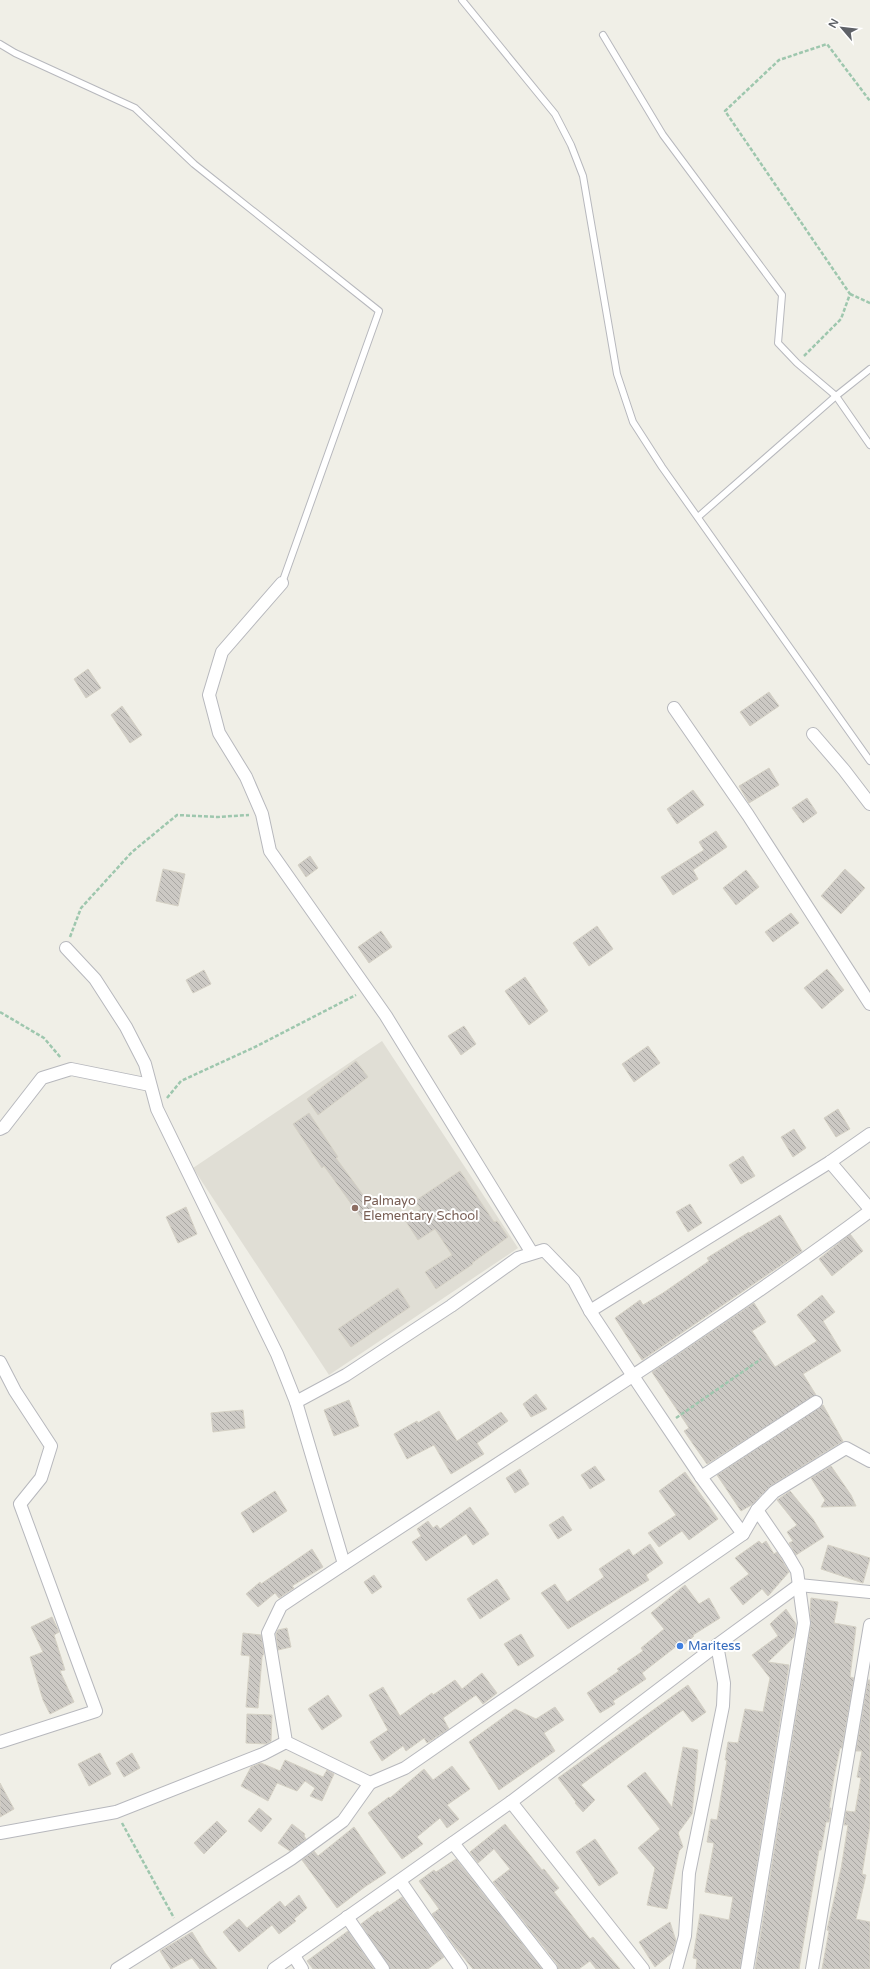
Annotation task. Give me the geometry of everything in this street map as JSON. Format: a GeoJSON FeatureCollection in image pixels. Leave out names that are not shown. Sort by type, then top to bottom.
{"type":"FeatureCollection","features":[{"type":"Feature","properties":{"kind":"street"},"geometry":{"type":"LineString","coordinates":[[282,583],[222,652],[209,696],[219,732],[246,776],[262,814],[270,851],[386,1016],[532,1253]]}},
{"type":"Feature","properties":{"kind":"street"},"geometry":{"type":"LineString","coordinates":[[674,708],[773,852],[870,1004]]}},
{"type":"Feature","properties":{"kind":"street"},"geometry":{"type":"LineString","coordinates":[[813,734],[844,770],[870,804]]}},
{"type":"Feature","properties":{"kind":"street"},"geometry":{"type":"LineString","coordinates":[[66,948],[95,979],[126,1027],[145,1064],[157,1109],[277,1354],[296,1402],[344,1564]]}},
{"type":"Feature","properties":{"kind":"street"},"geometry":{"type":"LineString","coordinates":[[0,1129],[4,1127],[42,1078],[71,1069],[150,1085]]}},
{"type":"Feature","properties":{"kind":"street"},"geometry":{"type":"LineString","coordinates":[[590,1311],[830,1162],[870,1134]]}},
{"type":"Feature","properties":{"kind":"street"},"geometry":{"type":"LineString","coordinates":[[286,1742],[268,1633],[281,1606],[632,1376],[801,1262],[870,1210],[830,1162]]}},
{"type":"Feature","properties":{"kind":"street"},"geometry":{"type":"LineString","coordinates":[[296,1402],[346,1375],[451,1306],[518,1258],[544,1250],[574,1281],[590,1311],[632,1376],[701,1477],[743,1534]]}},
{"type":"Feature","properties":{"kind":"street"},"geometry":{"type":"LineString","coordinates":[[0,1362],[15,1391],[51,1446],[41,1478],[20,1504],[96,1711],[0,1742]]}},
{"type":"Feature","properties":{"kind":"street"},"geometry":{"type":"LineString","coordinates":[[701,1477],[816,1402]]}},
{"type":"Feature","properties":{"kind":"street"},"geometry":{"type":"LineString","coordinates":[[117,1969],[290,1859],[343,1821],[370,1783],[405,1768],[743,1534],[757,1510],[774,1492],[846,1448],[870,1461]]}},
{"type":"Feature","properties":{"kind":"street"},"geometry":{"type":"LineString","coordinates":[[747,1969],[804,1622],[797,1571],[757,1510]]}},
{"type":"Feature","properties":{"kind":"street"},"geometry":{"type":"LineString","coordinates":[[274,1969],[511,1802],[716,1645],[799,1585],[870,1592]]}},
{"type":"Feature","properties":{"kind":"street"},"geometry":{"type":"LineString","coordinates":[[812,1969],[870,1625]]}},
{"type":"Feature","properties":{"kind":"street"},"geometry":{"type":"LineString","coordinates":[[676,1969],[685,1936],[689,1873],[723,1706],[724,1683],[716,1645]]}},
{"type":"Feature","properties":{"kind":"street"},"geometry":{"type":"LineString","coordinates":[[286,1742],[370,1783]]}},
{"type":"Feature","properties":{"kind":"street"},"geometry":{"type":"LineString","coordinates":[[0,1833],[116,1812],[263,1754],[286,1742]]}},
{"type":"Feature","properties":{"kind":"street"},"geometry":{"type":"LineString","coordinates":[[511,1802],[643,1969]]}},
{"type":"Feature","properties":{"kind":"street"},"geometry":{"type":"LineString","coordinates":[[453,1843],[551,1969]]}},
{"type":"Feature","properties":{"kind":"street"},"geometry":{"type":"LineString","coordinates":[[400,1881],[461,1969]]}},
{"type":"Feature","properties":{"kind":"street"},"geometry":{"type":"LineString","coordinates":[[347,1917],[383,1969]]}},
{"type":"Feature","properties":{"kind":"street"},"geometry":{"type":"LineString","coordinates":[[294,1956],[302,1969]]}},
{"type":"Feature","properties":{"kind":"lane"},"geometry":{"type":"LineString","coordinates":[[462,0],[556,114],[571,145],[583,176],[617,374],[633,422],[870,761]]}},
{"type":"Feature","properties":{"kind":"lane"},"geometry":{"type":"LineString","coordinates":[[603,35],[664,135],[782,295],[778,344],[797,363],[836,396],[870,445]]}},
{"type":"Feature","properties":{"kind":"lane"},"geometry":{"type":"LineString","coordinates":[[0,44],[15,53],[135,108],[194,164],[379,311],[282,583]]}},
{"type":"Feature","properties":{"kind":"lane"},"geometry":{"type":"LineString","coordinates":[[698,517],[836,396],[870,370]]}},
{"type":"Feature","properties":{"kind":"path"},"geometry":{"type":"LineString","coordinates":[[870,101],[826,44],[780,60],[725,111],[850,294],[870,303]]}},
{"type":"Feature","properties":{"kind":"path"},"geometry":{"type":"LineString","coordinates":[[797,363],[841,319],[850,294]]}},
{"type":"Feature","properties":{"kind":"path"},"geometry":{"type":"LineString","coordinates":[[66,948],[81,908],[132,852],[177,815],[218,817],[262,814]]}},
{"type":"Feature","properties":{"kind":"path"},"geometry":{"type":"LineString","coordinates":[[157,1109],[181,1081],[256,1046],[367,990]]}},
{"type":"Feature","properties":{"kind":"path"},"geometry":{"type":"LineString","coordinates":[[0,1012],[44,1038],[71,1069]]}},
{"type":"Feature","properties":{"kind":"path"},"geometry":{"type":"LineString","coordinates":[[666,1425],[760,1359]]}},
{"type":"Feature","properties":{"kind":"path"},"geometry":{"type":"LineString","coordinates":[[116,1812],[180,1929]]}},
{"type":"Feature","properties":{"kind":"shaded area","name":"Palmayo Elementary School"},"geometry":{"type":"Polygon","coordinates":[[[382,1041],[518,1248],[329,1375],[193,1168],[382,1041]]]}},
{"type":"Feature","properties":{"kind":"building"},"geometry":{"type":"Polygon","coordinates":[[[88,669],[101,688],[86,698],[74,679],[88,669]]]}},
{"type":"Feature","properties":{"kind":"building"},"geometry":{"type":"Polygon","coordinates":[[[769,692],[779,706],[750,726],[740,712],[769,692]]]}},
{"type":"Feature","properties":{"kind":"building"},"geometry":{"type":"Polygon","coordinates":[[[122,706],[142,735],[130,743],[111,715],[122,706]]]}},
{"type":"Feature","properties":{"kind":"building"},"geometry":{"type":"Polygon","coordinates":[[[769,768],[779,785],[749,803],[739,786],[769,768]]]}},
{"type":"Feature","properties":{"kind":"building"},"geometry":{"type":"Polygon","coordinates":[[[693,790],[704,805],[677,824],[667,809],[693,790]]]}},
{"type":"Feature","properties":{"kind":"building"},"geometry":{"type":"Polygon","coordinates":[[[807,798],[817,813],[803,823],[792,808],[807,798]]]}},
{"type":"Feature","properties":{"kind":"building"},"geometry":{"type":"Polygon","coordinates":[[[716,831],[727,847],[693,870],[698,879],[673,895],[661,877],[704,850],[699,842],[716,831]]]}},
{"type":"Feature","properties":{"kind":"building"},"geometry":{"type":"Polygon","coordinates":[[[310,856],[318,868],[306,877],[298,865],[310,856]]]}},
{"type":"Feature","properties":{"kind":"building"},"geometry":{"type":"Polygon","coordinates":[[[163,869],[185,874],[178,906],[156,901],[163,869]]]}},
{"type":"Feature","properties":{"kind":"building"},"geometry":{"type":"Polygon","coordinates":[[[845,869],[865,888],[841,914],[821,896],[845,869]]]}},
{"type":"Feature","properties":{"kind":"building"},"geometry":{"type":"Polygon","coordinates":[[[746,870],[759,887],[736,905],[723,888],[746,870]]]}},
{"type":"Feature","properties":{"kind":"building"},"geometry":{"type":"Polygon","coordinates":[[[791,913],[799,923],[773,942],[765,932],[791,913]]]}},
{"type":"Feature","properties":{"kind":"building"},"geometry":{"type":"Polygon","coordinates":[[[597,926],[613,949],[589,966],[573,943],[597,926]]]}},
{"type":"Feature","properties":{"kind":"building"},"geometry":{"type":"Polygon","coordinates":[[[381,931],[392,947],[369,963],[358,947],[381,931]]]}},
{"type":"Feature","properties":{"kind":"building"},"geometry":{"type":"Polygon","coordinates":[[[827,969],[844,990],[822,1009],[804,988],[827,969]]]}},
{"type":"Feature","properties":{"kind":"building"},"geometry":{"type":"Polygon","coordinates":[[[204,970],[211,984],[193,993],[186,980],[204,970]]]}},
{"type":"Feature","properties":{"kind":"building"},"geometry":{"type":"Polygon","coordinates":[[[525,977],[548,1011],[529,1025],[505,991],[525,977]]]}},
{"type":"Feature","properties":{"kind":"building"},"geometry":{"type":"Polygon","coordinates":[[[464,1026],[476,1044],[461,1055],[448,1036],[464,1026]]]}},
{"type":"Feature","properties":{"kind":"building"},"geometry":{"type":"Polygon","coordinates":[[[648,1046],[660,1063],[634,1082],[622,1064],[648,1046]]]}},
{"type":"Feature","properties":{"kind":"building"},"geometry":{"type":"Polygon","coordinates":[[[356,1061],[368,1077],[318,1115],[307,1099],[356,1061]]]}},
{"type":"Feature","properties":{"kind":"building"},"geometry":{"type":"Polygon","coordinates":[[[838,1109],[850,1129],[836,1137],[824,1118],[838,1109]]]}},
{"type":"Feature","properties":{"kind":"building"},"geometry":{"type":"Polygon","coordinates":[[[309,1113],[338,1157],[336,1158],[377,1214],[365,1223],[324,1166],[322,1168],[293,1124],[309,1113]]]}},
{"type":"Feature","properties":{"kind":"building"},"geometry":{"type":"Polygon","coordinates":[[[794,1129],[806,1148],[793,1157],[781,1137],[794,1129]]]}},
{"type":"Feature","properties":{"kind":"building"},"geometry":{"type":"Polygon","coordinates":[[[743,1156],[755,1176],[741,1184],[729,1165],[743,1156]]]}},
{"type":"Feature","properties":{"kind":"building"},"geometry":{"type":"Polygon","coordinates":[[[460,1171],[494,1222],[497,1221],[508,1237],[472,1263],[473,1264],[436,1289],[425,1272],[452,1255],[435,1229],[418,1240],[405,1220],[421,1209],[415,1201],[460,1171]]]}},
{"type":"Feature","properties":{"kind":"building"},"geometry":{"type":"Polygon","coordinates":[[[690,1204],[702,1223],[688,1232],[676,1212],[690,1204]]]}},
{"type":"Feature","properties":{"kind":"building"},"geometry":{"type":"Polygon","coordinates":[[[186,1207],[197,1234],[178,1243],[166,1217],[186,1207]]]}},
{"type":"Feature","properties":{"kind":"building"},"geometry":{"type":"Polygon","coordinates":[[[780,1215],[802,1251],[642,1360],[615,1318],[640,1300],[643,1305],[663,1293],[709,1261],[707,1258],[780,1215]]]}},
{"type":"Feature","properties":{"kind":"building"},"geometry":{"type":"Polygon","coordinates":[[[850,1234],[863,1251],[832,1276],[819,1259],[850,1234]]]}},
{"type":"Feature","properties":{"kind":"building"},"geometry":{"type":"Polygon","coordinates":[[[398,1288],[410,1307],[351,1347],[338,1329],[398,1288]]]}},
{"type":"Feature","properties":{"kind":"building"},"geometry":{"type":"Polygon","coordinates":[[[822,1295],[835,1312],[823,1321],[841,1351],[803,1374],[816,1395],[707,1464],[684,1431],[689,1428],[652,1372],[754,1303],[766,1322],[752,1331],[775,1367],[817,1341],[797,1315],[822,1295]]]}},
{"type":"Feature","properties":{"kind":"building"},"geometry":{"type":"Polygon","coordinates":[[[536,1394],[547,1409],[531,1417],[523,1404],[536,1394]]]}},
{"type":"Feature","properties":{"kind":"building"},"geometry":{"type":"Polygon","coordinates":[[[349,1400],[359,1426],[334,1436],[324,1410],[349,1400]]]}},
{"type":"Feature","properties":{"kind":"building"},"geometry":{"type":"Polygon","coordinates":[[[823,1405],[843,1441],[770,1486],[753,1504],[741,1511],[717,1475],[823,1405]]]}},
{"type":"Feature","properties":{"kind":"building"},"geometry":{"type":"Polygon","coordinates":[[[243,1410],[245,1428],[213,1432],[211,1413],[243,1410]]]}},
{"type":"Feature","properties":{"kind":"building"},"geometry":{"type":"Polygon","coordinates":[[[439,1411],[457,1441],[501,1412],[508,1421],[477,1443],[484,1454],[451,1474],[434,1445],[407,1459],[394,1434],[439,1411]]]}},
{"type":"Feature","properties":{"kind":"building"},"geometry":{"type":"Polygon","coordinates":[[[595,1466],[605,1480],[590,1489],[581,1475],[595,1466]]]}},
{"type":"Feature","properties":{"kind":"building"},"geometry":{"type":"Polygon","coordinates":[[[831,1466],[851,1495],[856,1506],[821,1507],[825,1500],[811,1478],[831,1466]]]}},
{"type":"Feature","properties":{"kind":"building"},"geometry":{"type":"Polygon","coordinates":[[[520,1469],[529,1484],[515,1493],[506,1478],[520,1469]]]}},
{"type":"Feature","properties":{"kind":"building"},"geometry":{"type":"Polygon","coordinates":[[[685,1472],[718,1519],[689,1540],[682,1531],[659,1547],[648,1533],[676,1515],[659,1491],[685,1472]]]}},
{"type":"Feature","properties":{"kind":"building"},"geometry":{"type":"Polygon","coordinates":[[[275,1491],[287,1511],[253,1533],[241,1513],[275,1491]]]}},
{"type":"Feature","properties":{"kind":"building"},"geometry":{"type":"Polygon","coordinates":[[[790,1491],[813,1519],[824,1537],[796,1555],[789,1543],[793,1541],[787,1532],[797,1525],[777,1500],[790,1491]]]}},
{"type":"Feature","properties":{"kind":"building"},"geometry":{"type":"Polygon","coordinates":[[[470,1507],[489,1534],[473,1545],[466,1534],[426,1561],[412,1542],[421,1536],[417,1529],[428,1521],[433,1528],[437,1525],[440,1529],[470,1507]]]}},
{"type":"Feature","properties":{"kind":"building"},"geometry":{"type":"Polygon","coordinates":[[[563,1516],[572,1530],[558,1539],[549,1525],[563,1516]]]}},
{"type":"Feature","properties":{"kind":"building"},"geometry":{"type":"Polygon","coordinates":[[[759,1541],[762,1544],[766,1541],[774,1554],[777,1552],[789,1572],[768,1596],[762,1589],[743,1605],[730,1588],[749,1574],[735,1558],[759,1541]]]}},
{"type":"Feature","properties":{"kind":"building"},"geometry":{"type":"Polygon","coordinates":[[[650,1544],[663,1563],[646,1575],[649,1580],[568,1629],[541,1593],[555,1584],[567,1602],[604,1577],[599,1569],[629,1549],[633,1556],[650,1544]]]}},
{"type":"Feature","properties":{"kind":"building"},"geometry":{"type":"Polygon","coordinates":[[[828,1545],[870,1558],[863,1583],[821,1569],[828,1545]]]}},
{"type":"Feature","properties":{"kind":"building"},"geometry":{"type":"Polygon","coordinates":[[[312,1549],[323,1567],[292,1586],[294,1588],[279,1598],[275,1593],[258,1607],[246,1594],[260,1582],[261,1584],[312,1549]]]}},
{"type":"Feature","properties":{"kind":"building"},"geometry":{"type":"Polygon","coordinates":[[[374,1575],[382,1587],[372,1594],[364,1582],[374,1575]]]}},
{"type":"Feature","properties":{"kind":"building"},"geometry":{"type":"Polygon","coordinates":[[[497,1579],[510,1599],[480,1619],[467,1599],[497,1579]]]}},
{"type":"Feature","properties":{"kind":"building"},"geometry":{"type":"Polygon","coordinates":[[[685,1585],[699,1604],[709,1598],[720,1618],[693,1635],[694,1636],[680,1648],[678,1645],[642,1673],[646,1679],[613,1701],[615,1704],[600,1713],[587,1693],[619,1671],[617,1669],[643,1651],[641,1648],[664,1629],[651,1613],[685,1585]]]}},
{"type":"Feature","properties":{"kind":"building"},"geometry":{"type":"Polygon","coordinates":[[[811,1598],[838,1602],[834,1623],[856,1627],[850,1677],[854,1678],[842,1748],[840,1748],[834,1777],[829,1808],[831,1808],[829,1822],[826,1822],[821,1850],[819,1850],[799,1969],[755,1969],[811,1624],[811,1598]]]}},
{"type":"Feature","properties":{"kind":"building"},"geometry":{"type":"Polygon","coordinates":[[[786,1609],[796,1624],[794,1637],[768,1662],[789,1665],[740,1969],[696,1969],[697,1959],[693,1958],[700,1914],[729,1920],[733,1897],[705,1892],[714,1843],[707,1842],[711,1819],[717,1820],[727,1760],[725,1760],[728,1742],[738,1743],[745,1709],[763,1712],[770,1678],[752,1655],[778,1636],[770,1624],[786,1609]]]}},
{"type":"Feature","properties":{"kind":"building"},"geometry":{"type":"Polygon","coordinates":[[[52,1617],[59,1632],[54,1635],[65,1670],[60,1671],[74,1702],[50,1714],[43,1700],[30,1657],[43,1652],[31,1627],[52,1617]]]}},
{"type":"Feature","properties":{"kind":"building"},"geometry":{"type":"Polygon","coordinates":[[[287,1628],[291,1647],[278,1650],[276,1634],[278,1630],[287,1628]]]}},
{"type":"Feature","properties":{"kind":"building"},"geometry":{"type":"Polygon","coordinates":[[[243,1633],[261,1635],[264,1653],[262,1657],[258,1708],[246,1707],[250,1656],[241,1655],[243,1633]]]}},
{"type":"Feature","properties":{"kind":"building"},"geometry":{"type":"Polygon","coordinates":[[[521,1634],[534,1656],[518,1666],[504,1644],[521,1634]]]}},
{"type":"Feature","properties":{"kind":"building"},"geometry":{"type":"Polygon","coordinates":[[[482,1673],[497,1693],[483,1704],[476,1695],[443,1718],[449,1729],[427,1743],[424,1738],[406,1751],[403,1746],[382,1761],[370,1742],[388,1730],[369,1695],[383,1687],[400,1716],[432,1693],[433,1695],[455,1680],[462,1689],[482,1673]]]}},
{"type":"Feature","properties":{"kind":"building"},"geometry":{"type":"Polygon","coordinates":[[[868,1680],[870,1680],[870,1825],[862,1874],[866,1875],[856,1919],[870,1922],[870,1969],[822,1969],[829,1931],[827,1930],[841,1869],[848,1825],[844,1825],[846,1811],[855,1812],[861,1778],[857,1777],[862,1751],[856,1751],[868,1680]]]}},
{"type":"Feature","properties":{"kind":"building"},"geometry":{"type":"Polygon","coordinates":[[[688,1685],[706,1712],[692,1722],[683,1710],[581,1785],[595,1800],[583,1812],[558,1778],[688,1685]]]}},
{"type":"Feature","properties":{"kind":"building"},"geometry":{"type":"Polygon","coordinates":[[[328,1695],[342,1716],[322,1730],[308,1709],[328,1695]]]}},
{"type":"Feature","properties":{"kind":"building"},"geometry":{"type":"Polygon","coordinates":[[[555,1707],[564,1720],[544,1733],[555,1751],[499,1790],[469,1742],[515,1709],[536,1719],[555,1707]]]}},
{"type":"Feature","properties":{"kind":"building"},"geometry":{"type":"Polygon","coordinates":[[[247,1714],[272,1715],[271,1741],[266,1744],[246,1743],[247,1714]]]}},
{"type":"Feature","properties":{"kind":"building"},"geometry":{"type":"Polygon","coordinates":[[[683,1747],[698,1750],[692,1814],[678,1833],[683,1847],[679,1851],[667,1909],[647,1905],[655,1868],[638,1848],[660,1829],[627,1786],[645,1772],[672,1807],[683,1747]]]}},
{"type":"Feature","properties":{"kind":"building"},"geometry":{"type":"Polygon","coordinates":[[[100,1753],[111,1774],[89,1786],[78,1764],[100,1753]]]}},
{"type":"Feature","properties":{"kind":"building"},"geometry":{"type":"Polygon","coordinates":[[[132,1753],[140,1768],[124,1777],[116,1763],[132,1753]]]}},
{"type":"Feature","properties":{"kind":"building"},"geometry":{"type":"Polygon","coordinates":[[[285,1760],[323,1777],[327,1770],[334,1774],[322,1801],[310,1796],[315,1788],[305,1781],[297,1791],[277,1783],[268,1801],[241,1786],[251,1767],[261,1763],[280,1771],[285,1760]]]}},
{"type":"Feature","properties":{"kind":"building"},"geometry":{"type":"Polygon","coordinates":[[[452,1766],[470,1789],[447,1805],[459,1819],[447,1828],[440,1818],[417,1837],[423,1844],[402,1859],[368,1813],[389,1797],[390,1798],[424,1769],[433,1780],[452,1766]]]}},
{"type":"Feature","properties":{"kind":"building"},"geometry":{"type":"Polygon","coordinates":[[[0,1783],[14,1809],[0,1817],[0,1783]]]}},
{"type":"Feature","properties":{"kind":"building"},"geometry":{"type":"Polygon","coordinates":[[[259,1808],[272,1819],[261,1832],[248,1821],[259,1808]]]}},
{"type":"Feature","properties":{"kind":"building"},"geometry":{"type":"Polygon","coordinates":[[[217,1821],[227,1831],[204,1854],[194,1843],[217,1821]]]}},
{"type":"Feature","properties":{"kind":"building"},"geometry":{"type":"Polygon","coordinates":[[[292,1824],[305,1834],[304,1836],[306,1839],[290,1851],[278,1843],[292,1824]]]}},
{"type":"Feature","properties":{"kind":"building"},"geometry":{"type":"Polygon","coordinates":[[[505,1824],[542,1870],[544,1869],[559,1888],[554,1892],[590,1939],[593,1937],[620,1969],[596,1969],[590,1961],[579,1969],[558,1969],[557,1964],[493,1882],[510,1869],[494,1849],[478,1863],[470,1852],[505,1824]]]}},
{"type":"Feature","properties":{"kind":"building"},"geometry":{"type":"Polygon","coordinates":[[[354,1827],[386,1873],[337,1908],[302,1860],[314,1851],[318,1856],[354,1827]]]}},
{"type":"Feature","properties":{"kind":"building"},"geometry":{"type":"Polygon","coordinates":[[[595,1839],[618,1873],[599,1886],[576,1852],[595,1839]]]}},
{"type":"Feature","properties":{"kind":"building"},"geometry":{"type":"Polygon","coordinates":[[[456,1859],[542,1969],[473,1969],[456,1948],[432,1914],[439,1909],[419,1881],[434,1870],[436,1872],[456,1859]]]}},
{"type":"Feature","properties":{"kind":"building"},"geometry":{"type":"Polygon","coordinates":[[[299,1895],[307,1908],[294,1919],[296,1921],[279,1934],[272,1925],[239,1952],[223,1932],[239,1919],[247,1928],[280,1901],[285,1907],[299,1895]]]}},
{"type":"Feature","properties":{"kind":"building"},"geometry":{"type":"Polygon","coordinates":[[[402,1897],[444,1957],[428,1969],[390,1969],[361,1924],[378,1911],[379,1913],[402,1897]]]}},
{"type":"Feature","properties":{"kind":"building"},"geometry":{"type":"Polygon","coordinates":[[[670,1922],[676,1941],[673,1952],[655,1967],[639,1942],[670,1922]]]}},
{"type":"Feature","properties":{"kind":"building"},"geometry":{"type":"Polygon","coordinates":[[[348,1931],[374,1969],[313,1969],[307,1961],[348,1931]]]}},
{"type":"Feature","properties":{"kind":"building"},"geometry":{"type":"Polygon","coordinates":[[[192,1932],[217,1969],[200,1969],[192,1958],[171,1969],[160,1951],[192,1932]]]}},
{"type":"Feature","properties":{"kind":"place","name":"Palmayo Elementary School"},"geometry":{"type":"Point","coordinates":[355,1208]}},
{"type":"Feature","properties":{"kind":"place","name":"Maritess"},"geometry":{"type":"Point","coordinates":[680,1646]}}]}
